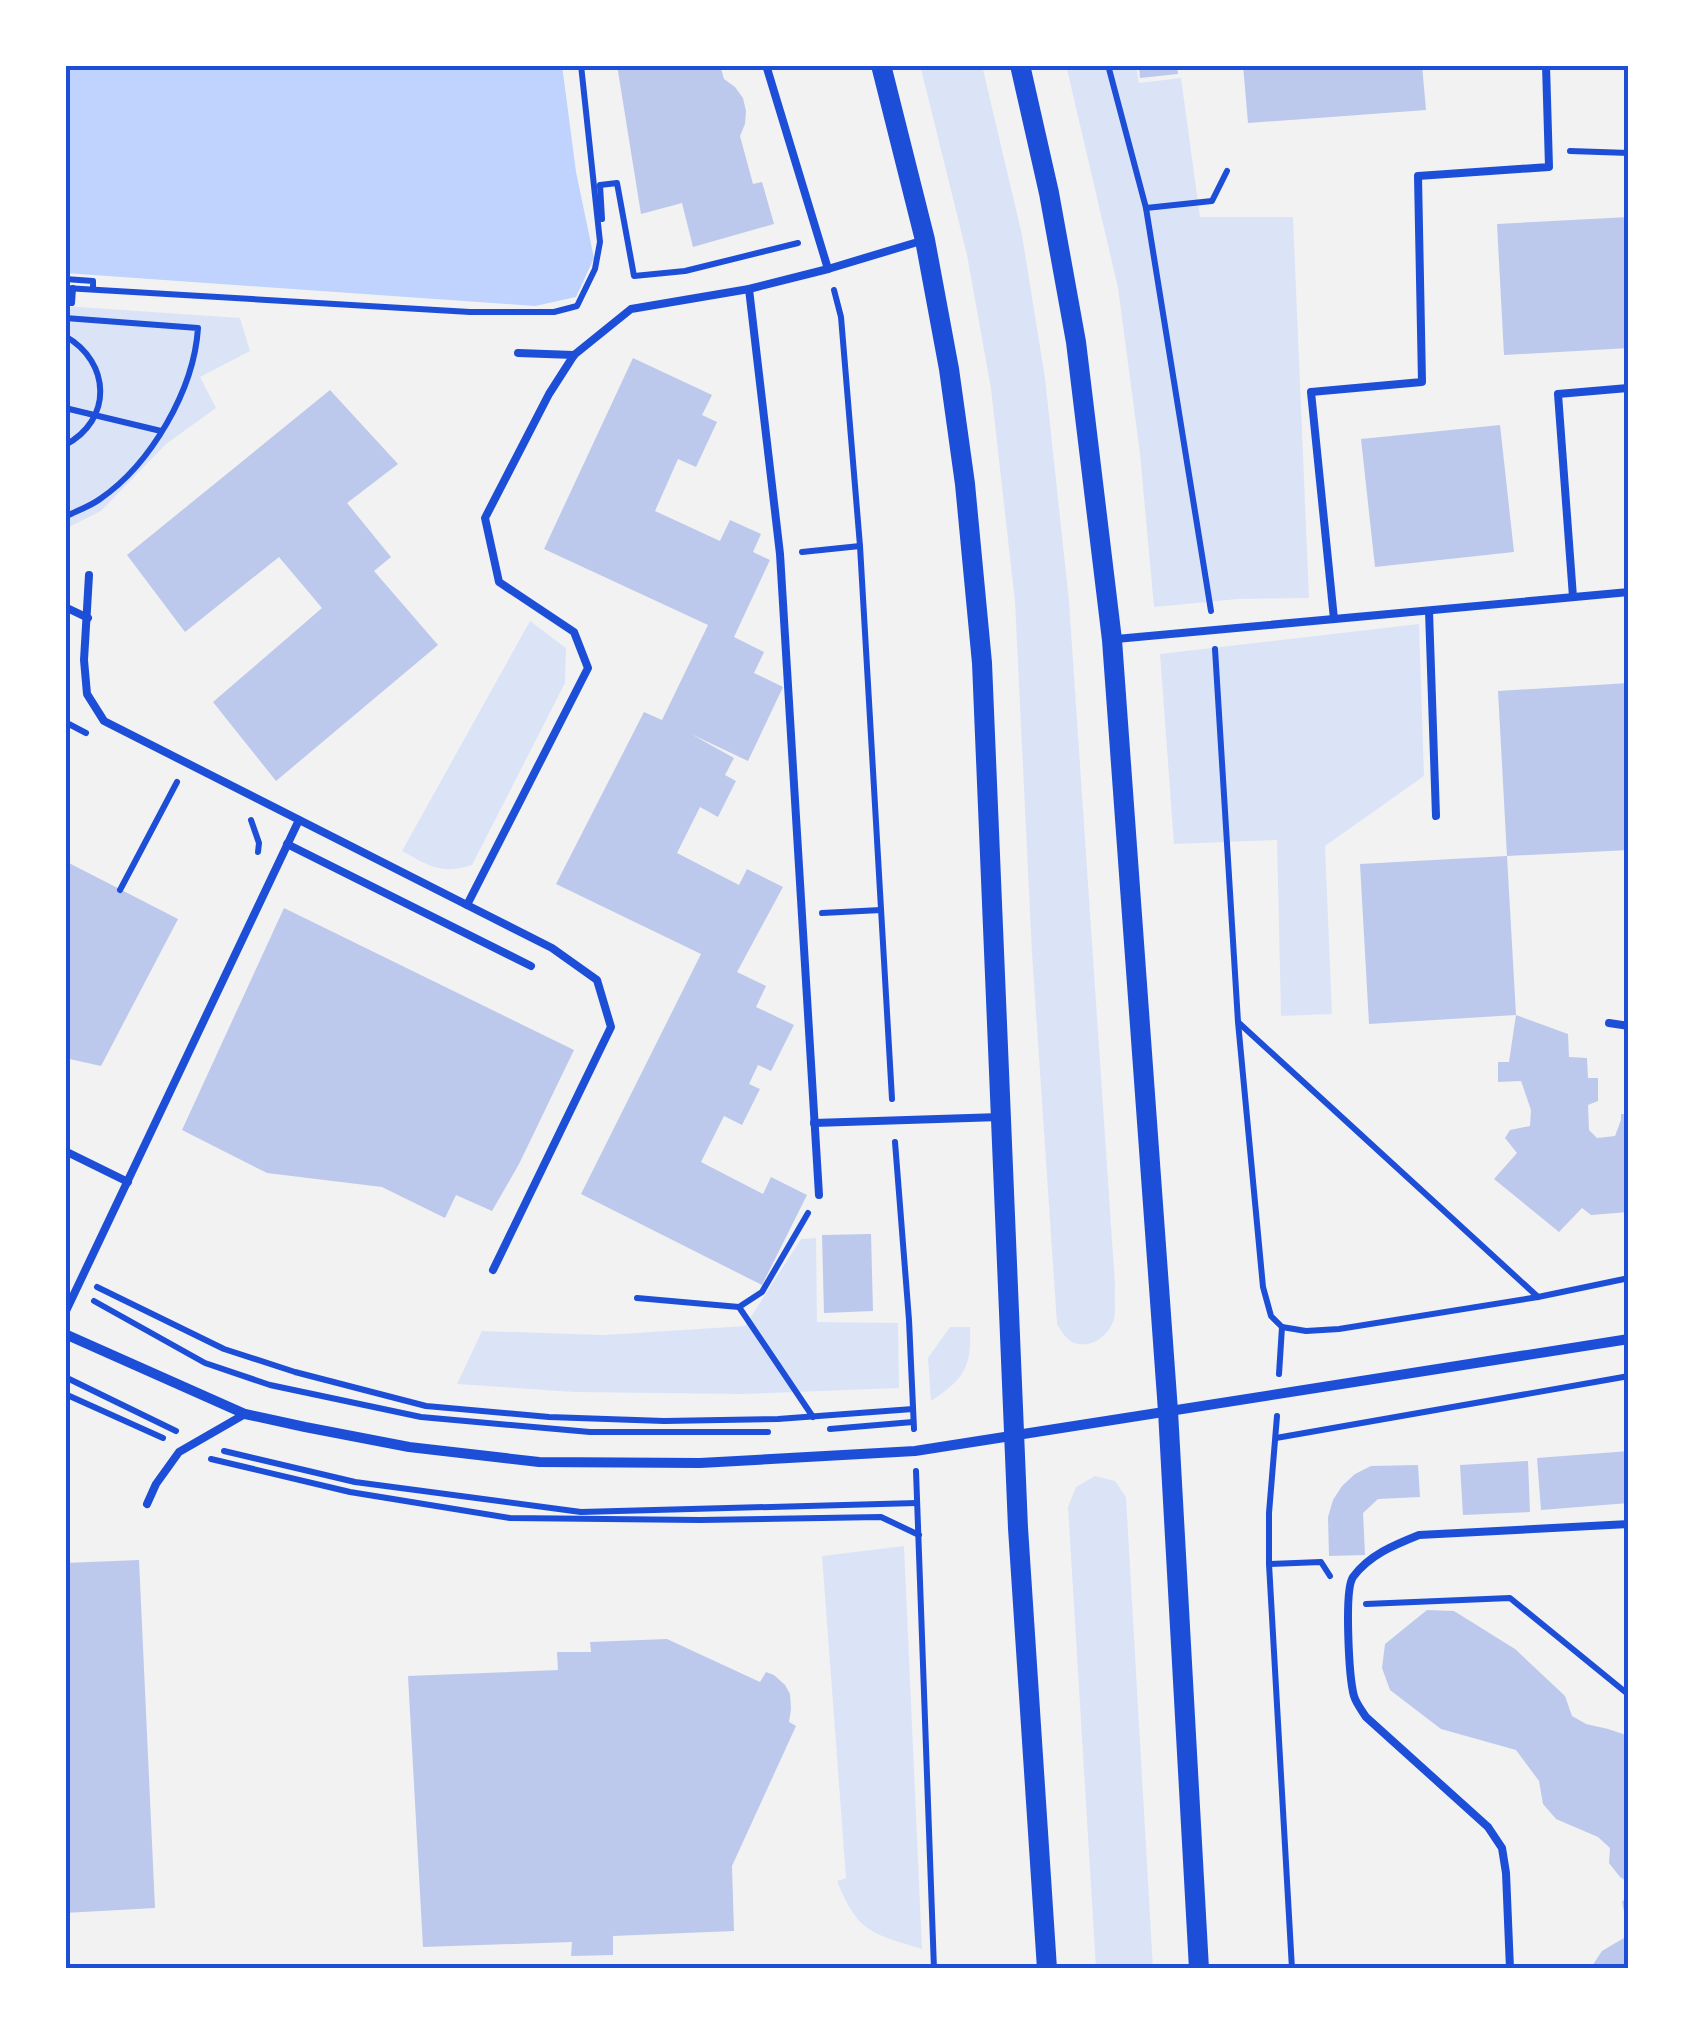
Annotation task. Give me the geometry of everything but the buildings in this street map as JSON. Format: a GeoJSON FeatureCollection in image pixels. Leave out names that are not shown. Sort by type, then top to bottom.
{"type":"FeatureCollection","features":[{"type":"Feature","properties":{"kind":"main road"},"geometry":{"type":"LineString","coordinates":[[880,65],[925,240],[949,369],[965,484],[982,663],[1020,1547],[1047,1969]]}},
{"type":"Feature","properties":{"kind":"main road"},"geometry":{"type":"LineString","coordinates":[[1020,65],[1076,342],[1112,640],[1168,1410],[1200,1969]]}},
{"type":"Feature","properties":{"kind":"street"},"geometry":{"type":"LineString","coordinates":[[65,1334],[245,1414],[409,1446],[539,1462],[700,1463],[915,1452],[1629,1339]]}},
{"type":"Feature","properties":{"kind":"lane"},"geometry":{"type":"LineString","coordinates":[[766,65],[828,269]]}},
{"type":"Feature","properties":{"kind":"lane"},"geometry":{"type":"LineString","coordinates":[[1334,619],[1312,392],[1422,382],[1418,176],[1549,167],[1546,65]]}},
{"type":"Feature","properties":{"kind":"lane"},"geometry":{"type":"LineString","coordinates":[[467,904],[588,668],[574,632],[499,582],[485,518],[574,354],[631,309],[748,290],[925,240]]}},
{"type":"Feature","properties":{"kind":"lane"},"geometry":{"type":"LineString","coordinates":[[748,290],[780,554],[819,1195]]}},
{"type":"Feature","properties":{"kind":"lane"},"geometry":{"type":"LineString","coordinates":[[518,353],[574,354]]}},
{"type":"Feature","properties":{"kind":"lane"},"geometry":{"type":"LineString","coordinates":[[1573,597],[1558,394],[1628,388]]}},
{"type":"Feature","properties":{"kind":"lane"},"geometry":{"type":"LineString","coordinates":[[89,575],[84,660],[87,694],[104,721],[552,948],[597,980],[611,1027],[493,1270]]}},
{"type":"Feature","properties":{"kind":"lane"},"geometry":{"type":"LineString","coordinates":[[1112,640],[1629,592]]}},
{"type":"Feature","properties":{"kind":"lane"},"geometry":{"type":"LineString","coordinates":[[65,607],[88,618]]}},
{"type":"Feature","properties":{"kind":"lane"},"geometry":{"type":"LineString","coordinates":[[1429,611],[1436,816]]}},
{"type":"Feature","properties":{"kind":"lane"},"geometry":{"type":"LineString","coordinates":[[65,1313],[299,820]]}},
{"type":"Feature","properties":{"kind":"lane"},"geometry":{"type":"LineString","coordinates":[[287,844],[530,966]]}},
{"type":"Feature","properties":{"kind":"lane"},"geometry":{"type":"LineString","coordinates":[[1609,1023],[1629,1026]]}},
{"type":"Feature","properties":{"kind":"lane"},"geometry":{"type":"LineString","coordinates":[[814,1124],[1003,1117]]}},
{"type":"Feature","properties":{"kind":"lane"},"geometry":{"type":"LineString","coordinates":[[65,1151],[128,1182]]}},
{"type":"Feature","properties":{"kind":"lane"},"geometry":{"type":"LineString","coordinates":[[147,1504],[179,1452],[245,1414]]}},
{"type":"Feature","properties":{"kind":"lane"},"geometry":{"type":"LineString","coordinates":[[1510,1969],[1502,1848],[1488,1827],[1366,1717],[1354,1698],[1349,1582],[1366,1562],[1419,1534],[1629,1524]]}},
{"type":"Feature","properties":{"kind":"path"},"geometry":{"type":"LineString","coordinates":[[581,65],[600,242]]}},
{"type":"Feature","properties":{"kind":"path"},"geometry":{"type":"LineString","coordinates":[[1108,65],[1146,208],[1214,630],[1238,1022],[1263,1287],[1271,1316],[1282,1328],[1339,1329],[1629,1278]]}},
{"type":"Feature","properties":{"kind":"path"},"geometry":{"type":"LineString","coordinates":[[1548,150],[1629,153]]}},
{"type":"Feature","properties":{"kind":"path"},"geometry":{"type":"LineString","coordinates":[[1146,208],[1212,201],[1227,171]]}},
{"type":"Feature","properties":{"kind":"path"},"geometry":{"type":"LineString","coordinates":[[65,303],[72,303],[69,288],[470,312],[554,312],[577,306],[595,269],[602,228],[600,185],[616,183],[634,276],[685,271],[819,238]]}},
{"type":"Feature","properties":{"kind":"path"},"geometry":{"type":"LineString","coordinates":[[65,279],[94,281],[93,290]]}},
{"type":"Feature","properties":{"kind":"path"},"geometry":{"type":"LineString","coordinates":[[65,318],[198,328],[193,366],[182,398],[162,431],[123,480],[99,500],[65,517]]}},
{"type":"Feature","properties":{"kind":"path"},"geometry":{"type":"LineString","coordinates":[[65,336],[83,348],[100,379],[96,415],[85,432],[65,446]]}},
{"type":"Feature","properties":{"kind":"path"},"geometry":{"type":"LineString","coordinates":[[65,408],[162,431]]}},
{"type":"Feature","properties":{"kind":"path"},"geometry":{"type":"LineString","coordinates":[[780,554],[860,546]]}},
{"type":"Feature","properties":{"kind":"path"},"geometry":{"type":"LineString","coordinates":[[120,890],[188,764]]}},
{"type":"Feature","properties":{"kind":"path"},"geometry":{"type":"LineString","coordinates":[[802,914],[881,910]]}},
{"type":"Feature","properties":{"kind":"path"},"geometry":{"type":"LineString","coordinates":[[1238,1022],[1538,1297]]}},
{"type":"Feature","properties":{"kind":"path"},"geometry":{"type":"LineString","coordinates":[[637,1298],[739,1307],[762,1292],[819,1195]]}},
{"type":"Feature","properties":{"kind":"path"},"geometry":{"type":"LineString","coordinates":[[82,1278],[224,1349],[426,1406],[549,1417],[645,1420],[813,1418],[913,1409]]}},
{"type":"Feature","properties":{"kind":"path"},"geometry":{"type":"LineString","coordinates":[[76,1291],[205,1364],[270,1385],[421,1418],[590,1432],[780,1432]]}},
{"type":"Feature","properties":{"kind":"path"},"geometry":{"type":"LineString","coordinates":[[739,1307],[813,1418]]}},
{"type":"Feature","properties":{"kind":"path"},"geometry":{"type":"LineString","coordinates":[[1282,1328],[1269,1564],[1292,1969]]}},
{"type":"Feature","properties":{"kind":"path"},"geometry":{"type":"LineString","coordinates":[[1276,1438],[1629,1376]]}},
{"type":"Feature","properties":{"kind":"path"},"geometry":{"type":"LineString","coordinates":[[65,1394],[211,1460],[350,1492],[510,1518],[700,1520],[880,1516],[920,1534]]}},
{"type":"Feature","properties":{"kind":"path"},"geometry":{"type":"LineString","coordinates":[[818,1430],[914,1422]]}},
{"type":"Feature","properties":{"kind":"path"},"geometry":{"type":"LineString","coordinates":[[1269,1564],[1321,1562],[1347,1605],[1510,1598],[1629,1695]]}},
{"type":"Feature","properties":{"kind":"shaded area"},"geometry":{"type":"Polygon","coordinates":[[[920,65],[982,65],[1022,235],[1045,378],[1069,601],[1115,1285],[1112,1325],[1098,1340],[1087,1344],[1071,1342],[1057,1324],[1032,954],[1015,602],[991,389],[967,255],[920,65]]]}},
{"type":"Feature","properties":{"kind":"shaded area"},"geometry":{"type":"Polygon","coordinates":[[[1066,65],[1136,65],[1139,83],[1181,78],[1200,217],[1293,217],[1309,598],[1238,599],[1154,607],[1140,454],[1118,288],[1066,65]]]}},
{"type":"Feature","properties":{"kind":"shaded area"},"geometry":{"type":"Polygon","coordinates":[[[65,306],[240,318],[250,351],[200,377],[216,408],[166,444],[101,511],[65,529],[65,306]]]}},
{"type":"Feature","properties":{"kind":"shaded area"},"geometry":{"type":"Polygon","coordinates":[[[530,621],[566,648],[565,683],[472,865],[443,869],[428,865],[402,851],[530,621]]]}},
{"type":"Feature","properties":{"kind":"shaded area"},"geometry":{"type":"Polygon","coordinates":[[[1419,624],[1424,776],[1325,846],[1332,1014],[1281,1016],[1277,840],[1174,844],[1160,654],[1419,624]]]}},
{"type":"Feature","properties":{"kind":"shaded area"},"geometry":{"type":"Polygon","coordinates":[[[816,1238],[817,1322],[898,1323],[899,1388],[743,1394],[574,1392],[457,1384],[482,1331],[604,1335],[745,1326],[801,1239],[816,1238]]]}},
{"type":"Feature","properties":{"kind":"shaded area"},"geometry":{"type":"Polygon","coordinates":[[[950,1327],[970,1327],[967,1362],[951,1386],[931,1401],[928,1358],[950,1327]]]}},
{"type":"Feature","properties":{"kind":"shaded area"},"geometry":{"type":"Polygon","coordinates":[[[1095,1476],[1115,1481],[1126,1497],[1153,1969],[1096,1969],[1068,1507],[1076,1487],[1095,1476]]]}},
{"type":"Feature","properties":{"kind":"shaded area"},"geometry":{"type":"Polygon","coordinates":[[[904,1546],[922,1949],[868,1929],[852,1911],[837,1881],[846,1878],[822,1556],[904,1546]]]}},
{"type":"Feature","properties":{"kind":"water"},"geometry":{"type":"Polygon","coordinates":[[[65,65],[562,65],[576,172],[594,258],[576,297],[535,306],[65,273],[65,65]]]}}]}
